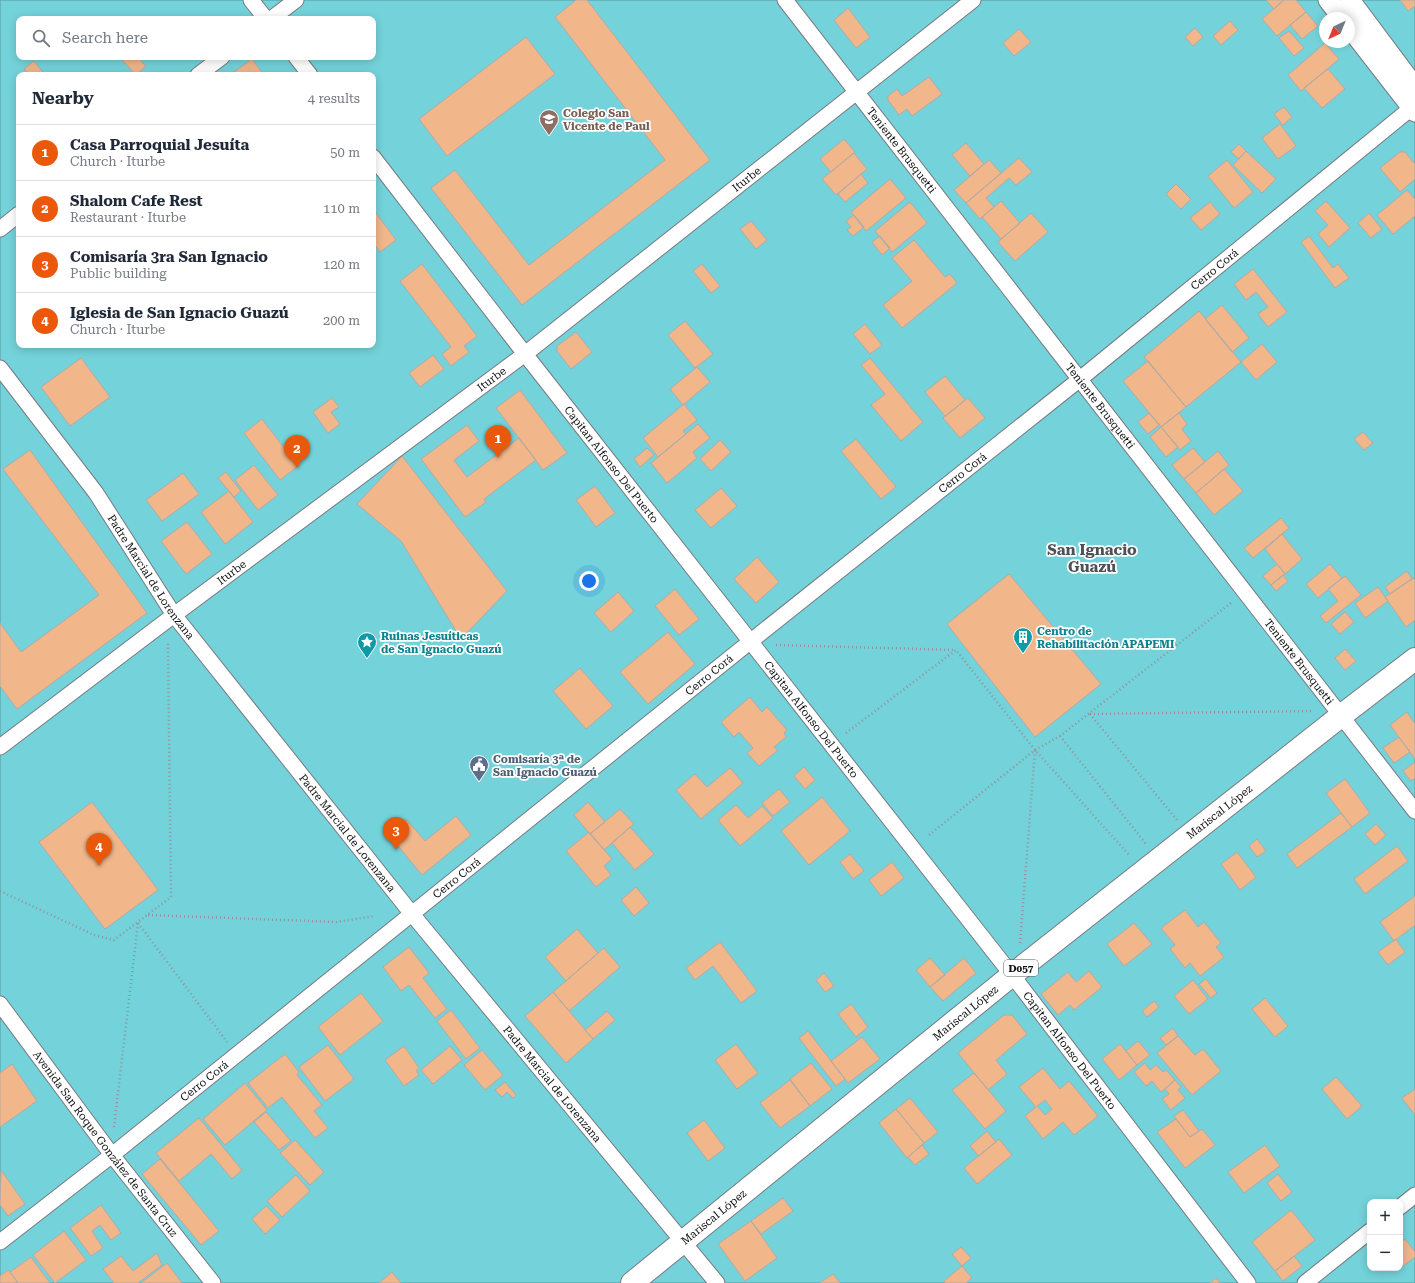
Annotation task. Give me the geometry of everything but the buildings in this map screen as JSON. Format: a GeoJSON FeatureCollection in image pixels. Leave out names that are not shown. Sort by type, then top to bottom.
{"type":"FeatureCollection","features":[{"type":"Feature","properties":{"kind":"main road","name":"Mariscal López"},"geometry":{"type":"LineString","coordinates":[[632,1283],[1012,975],[1415,659]]}},
{"type":"Feature","properties":{"kind":"street"},"geometry":{"type":"LineString","coordinates":[[251,0],[264,16]]}},
{"type":"Feature","properties":{"kind":"street"},"geometry":{"type":"LineString","coordinates":[[275,16],[296,0]]}},
{"type":"Feature","properties":{"kind":"street","name":"Teniente Brusquetti"},"geometry":{"type":"LineString","coordinates":[[784,0],[1342,715],[1415,812]]}},
{"type":"Feature","properties":{"kind":"street","name":"Iturbe"},"geometry":{"type":"LineString","coordinates":[[0,747],[174,615],[525,354],[973,0]]}},
{"type":"Feature","properties":{"kind":"street"},"geometry":{"type":"LineString","coordinates":[[1328,0],[1337,12]]}},
{"type":"Feature","properties":{"kind":"street"},"geometry":{"type":"LineString","coordinates":[[1350,0],[1415,87]]}},
{"type":"Feature","properties":{"kind":"street"},"geometry":{"type":"LineString","coordinates":[[1355,34],[1414,108]]}},
{"type":"Feature","properties":{"kind":"street"},"geometry":{"type":"LineString","coordinates":[[202,72],[218,60]]}},
{"type":"Feature","properties":{"kind":"street"},"geometry":{"type":"LineString","coordinates":[[298,60],[308,72]]}},
{"type":"Feature","properties":{"kind":"street","name":"Cerro Corá"},"geometry":{"type":"LineString","coordinates":[[0,1242],[112,1155],[751,640],[1080,379],[1414,108]]}},
{"type":"Feature","properties":{"kind":"street","name":"Capitan Alfonso Del Puerto"},"geometry":{"type":"LineString","coordinates":[[376,161],[525,354],[751,640],[1012,975],[1248,1283]]}},
{"type":"Feature","properties":{"kind":"street"},"geometry":{"type":"LineString","coordinates":[[0,229],[16,216]]}},
{"type":"Feature","properties":{"kind":"street","name":"Padre Marcial de Lorenzana"},"geometry":{"type":"LineString","coordinates":[[0,368],[96,493],[174,615],[412,914],[717,1283]]}},
{"type":"Feature","properties":{"kind":"street","name":"Avenida San Roque González de Santa Cruz"},"geometry":{"type":"LineString","coordinates":[[0,1004],[112,1155],[213,1283]]}},
{"type":"Feature","properties":{"kind":"street"},"geometry":{"type":"LineString","coordinates":[[1403,1205],[1415,1195]]}},
{"type":"Feature","properties":{"kind":"street"},"geometry":{"type":"LineString","coordinates":[[1305,1283],[1367,1233]]}},
{"type":"Feature","properties":{"kind":"path"},"geometry":{"type":"LineString","coordinates":[[929,835],[1034,750],[1060,736],[1090,714],[1233,601]]}},
{"type":"Feature","properties":{"kind":"path"},"geometry":{"type":"LineString","coordinates":[[0,891],[94,935],[114,940],[171,897],[168,643]]}},
{"type":"Feature","properties":{"kind":"path"},"geometry":{"type":"LineString","coordinates":[[776,645],[956,650]]}},
{"type":"Feature","properties":{"kind":"path"},"geometry":{"type":"LineString","coordinates":[[846,733],[956,650]]}},
{"type":"Feature","properties":{"kind":"path"},"geometry":{"type":"LineString","coordinates":[[956,650],[1034,750],[1130,856]]}},
{"type":"Feature","properties":{"kind":"path"},"geometry":{"type":"LineString","coordinates":[[1090,714],[1317,711]]}},
{"type":"Feature","properties":{"kind":"path"},"geometry":{"type":"LineString","coordinates":[[1090,714],[1177,821]]}},
{"type":"Feature","properties":{"kind":"path"},"geometry":{"type":"LineString","coordinates":[[1060,736],[1146,844]]}},
{"type":"Feature","properties":{"kind":"path"},"geometry":{"type":"LineString","coordinates":[[1020,945],[1034,750]]}},
{"type":"Feature","properties":{"kind":"path"},"geometry":{"type":"LineString","coordinates":[[147,915],[336,922],[375,916]]}},
{"type":"Feature","properties":{"kind":"path"},"geometry":{"type":"LineString","coordinates":[[138,922],[224,1038],[237,1053]]}},
{"type":"Feature","properties":{"kind":"path"},"geometry":{"type":"LineString","coordinates":[[114,1127],[138,922]]}},
{"type":"Feature","properties":{"kind":"water"},"geometry":{"type":"Polygon","coordinates":[[[0,0],[1415,0],[1415,1283],[0,1283],[0,0]]]}},
{"type":"Feature","properties":{"kind":"place","name":"Colegio San Vicente de Paul"},"geometry":{"type":"Point","coordinates":[549,136]}},
{"type":"Feature","properties":{"kind":"place","name":"Casa Parroquial Jesuíta"},"geometry":{"type":"Point","coordinates":[498,458]}},
{"type":"Feature","properties":{"kind":"place","name":"Shalom Cafe Rest"},"geometry":{"type":"Point","coordinates":[297,468]}},
{"type":"Feature","properties":{"kind":"place","name":"Centro de Rehabilitación APAPEMI"},"geometry":{"type":"Point","coordinates":[1023,654]}},
{"type":"Feature","properties":{"kind":"place","name":"Ruinas Jesuíticas de San Ignacio Guazú"},"geometry":{"type":"Point","coordinates":[367,659]}},
{"type":"Feature","properties":{"kind":"place","name":"Comisaría 3ª de San Ignacio Guazú"},"geometry":{"type":"Point","coordinates":[479,782]}},
{"type":"Feature","properties":{"kind":"place","name":"Comisaría 3ra San Ignacio"},"geometry":{"type":"Point","coordinates":[396,850]}},
{"type":"Feature","properties":{"kind":"place","name":"Iglesia de San Ignacio Guazú"},"geometry":{"type":"Point","coordinates":[99,866]}},
{"type":"Feature","properties":{"kind":"district","name":"San Ignacio Guazú"},"geometry":{"type":"Point","coordinates":[1092,558]}}]}
